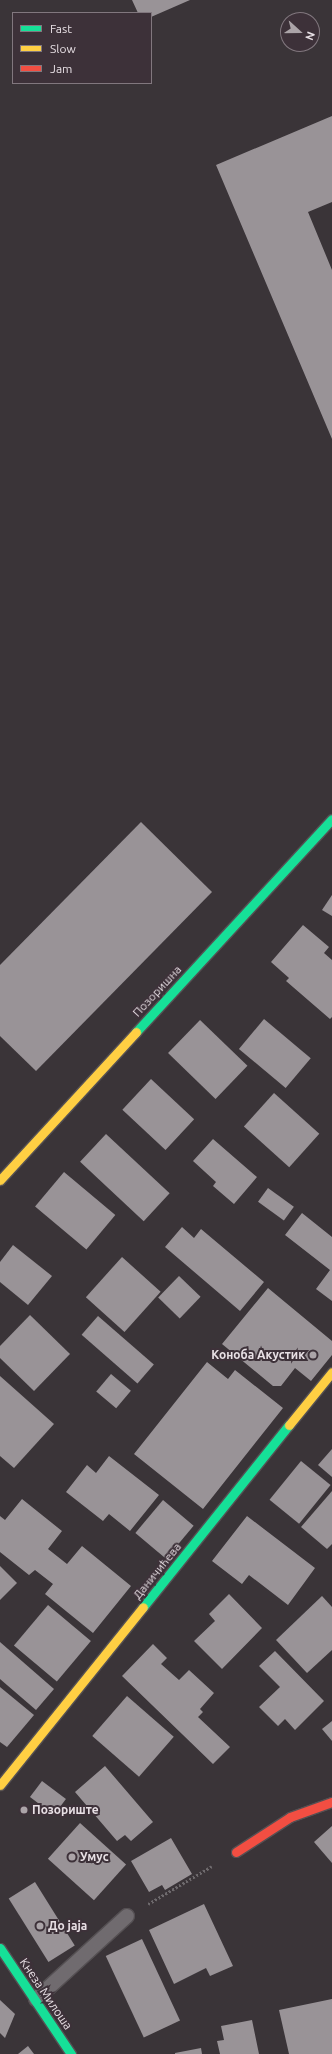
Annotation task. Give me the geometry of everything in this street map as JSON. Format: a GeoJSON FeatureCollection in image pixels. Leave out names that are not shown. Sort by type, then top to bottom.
{"type":"FeatureCollection","features":[{"type":"Feature","properties":{"kind":"street","name":"Позоришна"},"geometry":{"type":"LineString","coordinates":[[0,1180],[332,819]]}},
{"type":"Feature","properties":{"kind":"street","name":"Даничићева"},"geometry":{"type":"LineString","coordinates":[[0,1785],[332,1372]]}},
{"type":"Feature","properties":{"kind":"street"},"geometry":{"type":"LineString","coordinates":[[236,1852],[290,1817],[332,1802]]}},
{"type":"Feature","properties":{"kind":"street","name":"Кнеза Милоша"},"geometry":{"type":"LineString","coordinates":[[0,1948],[36,1999],[71,2054]]}},
{"type":"Feature","properties":{"kind":"lane"},"geometry":{"type":"LineString","coordinates":[[36,1999],[126,1916]]}},
{"type":"Feature","properties":{"kind":"path"},"geometry":{"type":"LineString","coordinates":[[126,1916],[236,1852]]}},
{"type":"Feature","properties":{"kind":"building"},"geometry":{"type":"Polygon","coordinates":[[[132,0],[190,0],[152,17],[152,12],[138,12],[132,0]]]}},
{"type":"Feature","properties":{"kind":"building"},"geometry":{"type":"Polygon","coordinates":[[[332,116],[332,202],[308,212],[332,270],[332,439],[216,165],[332,116]]]}},
{"type":"Feature","properties":{"kind":"building"},"geometry":{"type":"Polygon","coordinates":[[[141,822],[212,892],[36,1071],[0,1036],[0,965],[141,822]]]}},
{"type":"Feature","properties":{"kind":"building"},"geometry":{"type":"Polygon","coordinates":[[[332,895],[332,916],[322,910],[332,895]]]}},
{"type":"Feature","properties":{"kind":"building"},"geometry":{"type":"Polygon","coordinates":[[[303,925],[329,947],[324,953],[332,960],[332,1017],[330,1019],[286,981],[289,978],[271,962],[303,925]]]}},
{"type":"Feature","properties":{"kind":"building"},"geometry":{"type":"Polygon","coordinates":[[[264,1019],[311,1058],[286,1088],[239,1049],[264,1019]]]}},
{"type":"Feature","properties":{"kind":"building"},"geometry":{"type":"Polygon","coordinates":[[[200,1020],[247,1066],[216,1099],[168,1053],[200,1020]]]}},
{"type":"Feature","properties":{"kind":"building"},"geometry":{"type":"Polygon","coordinates":[[[151,1079],[194,1119],[166,1150],[122,1110],[151,1079]]]}},
{"type":"Feature","properties":{"kind":"building"},"geometry":{"type":"Polygon","coordinates":[[[274,1093],[319,1134],[289,1167],[244,1126],[274,1093]]]}},
{"type":"Feature","properties":{"kind":"building"},"geometry":{"type":"Polygon","coordinates":[[[106,1134],[170,1193],[144,1221],[80,1162],[106,1134]]]}},
{"type":"Feature","properties":{"kind":"building"},"geometry":{"type":"Polygon","coordinates":[[[213,1139],[257,1177],[234,1204],[213,1186],[216,1182],[193,1161],[213,1139]]]}},
{"type":"Feature","properties":{"kind":"building"},"geometry":{"type":"Polygon","coordinates":[[[64,1172],[115,1215],[86,1250],[35,1206],[64,1172]]]}},
{"type":"Feature","properties":{"kind":"building"},"geometry":{"type":"Polygon","coordinates":[[[268,1188],[294,1207],[284,1221],[258,1202],[268,1188]]]}},
{"type":"Feature","properties":{"kind":"building"},"geometry":{"type":"Polygon","coordinates":[[[302,1213],[332,1237],[332,1301],[316,1289],[330,1270],[285,1235],[302,1213]]]}},
{"type":"Feature","properties":{"kind":"building"},"geometry":{"type":"Polygon","coordinates":[[[182,1227],[194,1238],[201,1229],[264,1282],[240,1311],[165,1247],[182,1227]]]}},
{"type":"Feature","properties":{"kind":"building"},"geometry":{"type":"Polygon","coordinates":[[[13,1245],[52,1276],[28,1305],[0,1282],[0,1262],[13,1245]]]}},
{"type":"Feature","properties":{"kind":"building"},"geometry":{"type":"Polygon","coordinates":[[[122,1257],[161,1292],[125,1332],[86,1297],[122,1257]]]}},
{"type":"Feature","properties":{"kind":"building"},"geometry":{"type":"Polygon","coordinates":[[[179,1276],[201,1297],[180,1318],[158,1298],[179,1276]]]}},
{"type":"Feature","properties":{"kind":"building"},"geometry":{"type":"Polygon","coordinates":[[[268,1288],[332,1341],[332,1355],[311,1381],[295,1368],[281,1386],[273,1386],[222,1344],[268,1288]]]}},
{"type":"Feature","properties":{"kind":"building"},"geometry":{"type":"Polygon","coordinates":[[[30,1315],[70,1354],[34,1391],[0,1358],[0,1346],[30,1315]]]}},
{"type":"Feature","properties":{"kind":"building"},"geometry":{"type":"Polygon","coordinates":[[[98,1316],[154,1365],[137,1383],[82,1335],[98,1316]]]}},
{"type":"Feature","properties":{"kind":"building"},"geometry":{"type":"Polygon","coordinates":[[[207,1362],[228,1379],[235,1370],[283,1408],[203,1509],[134,1454],[207,1362]]]}},
{"type":"Feature","properties":{"kind":"building"},"geometry":{"type":"Polygon","coordinates":[[[111,1374],[131,1391],[116,1408],[96,1392],[111,1374]]]}},
{"type":"Feature","properties":{"kind":"building"},"geometry":{"type":"Polygon","coordinates":[[[0,1376],[54,1424],[14,1468],[0,1456],[0,1376]]]}},
{"type":"Feature","properties":{"kind":"building"},"geometry":{"type":"Polygon","coordinates":[[[332,1449],[332,1477],[318,1465],[332,1449]]]}},
{"type":"Feature","properties":{"kind":"building"},"geometry":{"type":"Polygon","coordinates":[[[109,1456],[159,1495],[130,1531],[109,1514],[103,1521],[66,1492],[87,1465],[96,1473],[109,1456]]]}},
{"type":"Feature","properties":{"kind":"building"},"geometry":{"type":"Polygon","coordinates":[[[301,1461],[331,1485],[299,1524],[270,1500],[301,1461]]]}},
{"type":"Feature","properties":{"kind":"building"},"geometry":{"type":"Polygon","coordinates":[[[332,1491],[332,1544],[327,1549],[301,1527],[332,1491]]]}},
{"type":"Feature","properties":{"kind":"building"},"geometry":{"type":"Polygon","coordinates":[[[22,1499],[62,1531],[48,1549],[67,1564],[82,1546],[131,1586],[93,1633],[45,1594],[53,1584],[35,1570],[29,1575],[0,1552],[0,1516],[5,1520],[22,1499]]]}},
{"type":"Feature","properties":{"kind":"building"},"geometry":{"type":"Polygon","coordinates":[[[163,1500],[194,1526],[166,1559],[135,1533],[163,1500]]]}},
{"type":"Feature","properties":{"kind":"building"},"geometry":{"type":"Polygon","coordinates":[[[247,1516],[315,1568],[288,1605],[249,1575],[242,1584],[212,1561],[247,1516]]]}},
{"type":"Feature","properties":{"kind":"building"},"geometry":{"type":"Polygon","coordinates":[[[0,1566],[17,1583],[0,1600],[0,1566]]]}},
{"type":"Feature","properties":{"kind":"building"},"geometry":{"type":"Polygon","coordinates":[[[229,1594],[262,1628],[222,1669],[194,1641],[215,1621],[209,1614],[229,1594]]]}},
{"type":"Feature","properties":{"kind":"building"},"geometry":{"type":"Polygon","coordinates":[[[322,1596],[332,1607],[332,1650],[307,1673],[276,1640],[322,1596]]]}},
{"type":"Feature","properties":{"kind":"building"},"geometry":{"type":"Polygon","coordinates":[[[48,1605],[91,1641],[57,1682],[14,1646],[48,1605]]]}},
{"type":"Feature","properties":{"kind":"building"},"geometry":{"type":"Polygon","coordinates":[[[0,1642],[54,1689],[36,1710],[0,1679],[0,1642]]]}},
{"type":"Feature","properties":{"kind":"building"},"geometry":{"type":"Polygon","coordinates":[[[153,1644],[167,1658],[161,1664],[179,1680],[189,1670],[214,1693],[200,1709],[203,1712],[198,1717],[230,1747],[213,1764],[122,1676],[153,1644]]]}},
{"type":"Feature","properties":{"kind":"building"},"geometry":{"type":"Polygon","coordinates":[[[275,1651],[324,1701],[295,1730],[285,1719],[278,1726],[259,1707],[280,1687],[259,1666],[275,1651]]]}},
{"type":"Feature","properties":{"kind":"building"},"geometry":{"type":"Polygon","coordinates":[[[0,1687],[34,1715],[7,1747],[0,1742],[0,1687]]]}},
{"type":"Feature","properties":{"kind":"building"},"geometry":{"type":"Polygon","coordinates":[[[127,1696],[174,1737],[139,1777],[92,1736],[127,1696]]]}},
{"type":"Feature","properties":{"kind":"building"},"geometry":{"type":"Polygon","coordinates":[[[332,1721],[332,1741],[322,1729],[332,1721]]]}},
{"type":"Feature","properties":{"kind":"building"},"geometry":{"type":"Polygon","coordinates":[[[105,1766],[153,1822],[131,1841],[125,1835],[117,1841],[75,1792],[105,1766]]]}},
{"type":"Feature","properties":{"kind":"building"},"geometry":{"type":"Polygon","coordinates":[[[42,1781],[66,1799],[54,1815],[30,1797],[42,1781]]]}},
{"type":"Feature","properties":{"kind":"building"},"geometry":{"type":"Polygon","coordinates":[[[80,1823],[126,1864],[94,1900],[48,1859],[80,1823]]]}},
{"type":"Feature","properties":{"kind":"building"},"geometry":{"type":"Polygon","coordinates":[[[332,1826],[332,1863],[314,1842],[332,1826]]]}},
{"type":"Feature","properties":{"kind":"building"},"geometry":{"type":"Polygon","coordinates":[[[171,1838],[192,1874],[165,1890],[162,1885],[149,1892],[131,1861],[171,1838]]]}},
{"type":"Feature","properties":{"kind":"building"},"geometry":{"type":"Polygon","coordinates":[[[35,1882],[75,1946],[48,1962],[9,1898],[35,1882]]]}},
{"type":"Feature","properties":{"kind":"building"},"geometry":{"type":"Polygon","coordinates":[[[204,1904],[233,1966],[210,1976],[206,1968],[174,1984],[149,1930],[204,1904]]]}},
{"type":"Feature","properties":{"kind":"building"},"geometry":{"type":"Polygon","coordinates":[[[142,1939],[180,2021],[144,2037],[106,1956],[142,1939]]]}},
{"type":"Feature","properties":{"kind":"building"},"geometry":{"type":"Polygon","coordinates":[[[332,1999],[332,2054],[289,2054],[279,2010],[332,1999]]]}},
{"type":"Feature","properties":{"kind":"building"},"geometry":{"type":"Polygon","coordinates":[[[0,2000],[15,2014],[5,2038],[0,2033],[0,2000]]]}},
{"type":"Feature","properties":{"kind":"building"},"geometry":{"type":"Polygon","coordinates":[[[252,2020],[259,2054],[220,2054],[217,2041],[224,2040],[221,2026],[252,2020]]]}},
{"type":"Feature","properties":{"kind":"building"},"geometry":{"type":"Polygon","coordinates":[[[28,2046],[34,2054],[18,2054],[28,2046]]]}},
{"type":"Feature","properties":{"kind":"building"},"geometry":{"type":"Polygon","coordinates":[[[201,2048],[202,2054],[175,2054],[175,2053],[201,2048]]]}},
{"type":"Feature","properties":{"kind":"traffic: fast"},"geometry":{"type":"LineString","coordinates":[[136,1032],[332,819]]}},
{"type":"Feature","properties":{"kind":"traffic: fast"},"geometry":{"type":"LineString","coordinates":[[143,1607],[289,1425]]}},
{"type":"Feature","properties":{"kind":"traffic: fast"},"geometry":{"type":"LineString","coordinates":[[0,1948],[71,2054]]}},
{"type":"Feature","properties":{"kind":"traffic: slow"},"geometry":{"type":"LineString","coordinates":[[0,1180],[136,1032]]}},
{"type":"Feature","properties":{"kind":"traffic: slow"},"geometry":{"type":"LineString","coordinates":[[289,1425],[332,1372]]}},
{"type":"Feature","properties":{"kind":"traffic: slow"},"geometry":{"type":"LineString","coordinates":[[0,1785],[143,1607]]}},
{"type":"Feature","properties":{"kind":"traffic: jam"},"geometry":{"type":"LineString","coordinates":[[236,1852],[290,1817],[332,1802]]}},
{"type":"Feature","properties":{"kind":"place","name":"Коноба Акустик"},"geometry":{"type":"Point","coordinates":[313,1355]}},
{"type":"Feature","properties":{"kind":"place","name":"Позориште"},"geometry":{"type":"Point","coordinates":[24,1810]}},
{"type":"Feature","properties":{"kind":"place","name":"Умус"},"geometry":{"type":"Point","coordinates":[72,1857]}},
{"type":"Feature","properties":{"kind":"place","name":"До јаја"},"geometry":{"type":"Point","coordinates":[40,1926]}}]}
